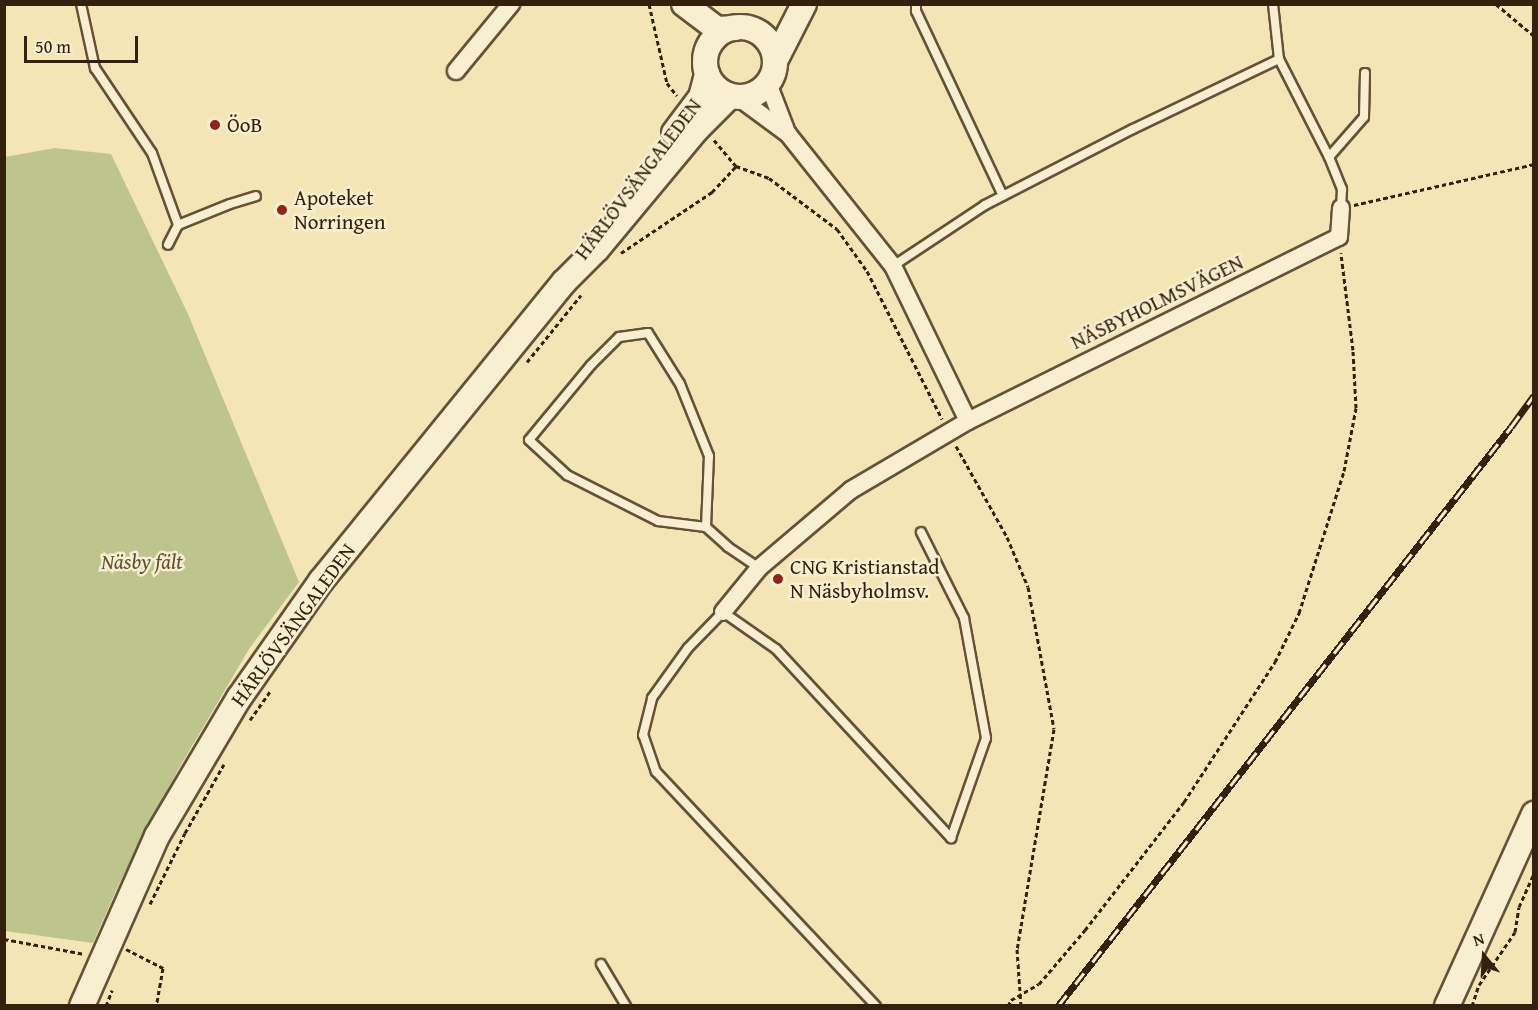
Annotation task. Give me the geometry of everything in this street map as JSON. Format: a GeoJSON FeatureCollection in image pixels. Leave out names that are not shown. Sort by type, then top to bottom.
{"type":"FeatureCollection","features":[{"type":"Feature","properties":{"kind":"main road"},"geometry":{"type":"LineString","coordinates":[[683,4],[717,29],[741,28],[761,31],[776,21],[786,4]]}},
{"type":"Feature","properties":{"kind":"main road"},"geometry":{"type":"LineString","coordinates":[[683,4],[693,28],[708,48]]}},
{"type":"Feature","properties":{"kind":"main road"},"geometry":{"type":"LineString","coordinates":[[771,72],[766,39],[756,32],[741,28],[715,38],[708,48],[705,65],[707,74],[720,92],[734,97],[760,91],[771,72],[804,4]]}},
{"type":"Feature","properties":{"kind":"main road","name":"HÄRLÖVSÄNGALEDEN"},"geometry":{"type":"LineString","coordinates":[[573,287],[587,243],[700,97],[707,74]]}},
{"type":"Feature","properties":{"kind":"main road","name":"HÄRLÖVSÄNGALEDEN"},"geometry":{"type":"LineString","coordinates":[[82,1005],[157,836],[239,698],[321,581],[573,287],[597,249],[697,129],[734,97]]}},
{"type":"Feature","properties":{"kind":"main road"},"geometry":{"type":"LineString","coordinates":[[1447,1005],[1533,814]]}},
{"type":"Feature","properties":{"kind":"street"},"geometry":{"type":"LineString","coordinates":[[456,71],[511,4]]}},
{"type":"Feature","properties":{"kind":"street"},"geometry":{"type":"LineString","coordinates":[[771,72],[788,134]]}},
{"type":"Feature","properties":{"kind":"street"},"geometry":{"type":"LineString","coordinates":[[734,97],[788,134],[892,266],[968,422]]}},
{"type":"Feature","properties":{"kind":"street"},"geometry":{"type":"LineString","coordinates":[[1339,237],[1341,208]]}},
{"type":"Feature","properties":{"kind":"street","name":"NÄSBYHOLMSVÄGEN"},"geometry":{"type":"LineString","coordinates":[[723,612],[759,568],[851,490],[968,422],[1339,237]]}},
{"type":"Feature","properties":{"kind":"lane"},"geometry":{"type":"LineString","coordinates":[[81,4],[95,68],[152,153],[178,225]]}},
{"type":"Feature","properties":{"kind":"lane"},"geometry":{"type":"LineString","coordinates":[[916,4],[916,11],[1003,196]]}},
{"type":"Feature","properties":{"kind":"lane"},"geometry":{"type":"LineString","coordinates":[[1273,4],[1279,59],[1329,157],[1342,189],[1341,208]]}},
{"type":"Feature","properties":{"kind":"lane"},"geometry":{"type":"LineString","coordinates":[[892,266],[1003,196],[1133,129],[1279,59]]}},
{"type":"Feature","properties":{"kind":"lane"},"geometry":{"type":"LineString","coordinates":[[1329,157],[1364,117],[1365,73]]}},
{"type":"Feature","properties":{"kind":"lane"},"geometry":{"type":"LineString","coordinates":[[168,245],[178,225],[256,196]]}},
{"type":"Feature","properties":{"kind":"lane"},"geometry":{"type":"LineString","coordinates":[[706,527],[709,456],[680,384],[648,333],[619,337],[591,365],[529,440],[567,475],[658,521],[706,527],[728,547],[759,568]]}},
{"type":"Feature","properties":{"kind":"lane"},"geometry":{"type":"LineString","coordinates":[[876,1005],[656,772],[643,735],[652,698],[688,648],[723,612],[776,649],[951,838],[986,738],[964,618],[921,532]]}},
{"type":"Feature","properties":{"kind":"lane"},"geometry":{"type":"LineString","coordinates":[[601,964],[627,1005]]}},
{"type":"Feature","properties":{"kind":"path"},"geometry":{"type":"LineString","coordinates":[[649,4],[667,82],[682,102]]}},
{"type":"Feature","properties":{"kind":"path"},"geometry":{"type":"LineString","coordinates":[[1496,4],[1533,36]]}},
{"type":"Feature","properties":{"kind":"path"},"geometry":{"type":"LineString","coordinates":[[712,138],[736,166],[770,178],[837,230],[867,271],[949,433],[1007,537],[1028,587],[1054,729],[1017,949],[1021,1005]]}},
{"type":"Feature","properties":{"kind":"path"},"geometry":{"type":"LineString","coordinates":[[1341,208],[1533,164]]}},
{"type":"Feature","properties":{"kind":"path"},"geometry":{"type":"LineString","coordinates":[[618,256],[712,192],[736,166]]}},
{"type":"Feature","properties":{"kind":"path"},"geometry":{"type":"LineString","coordinates":[[1008,1005],[1011,1000],[1039,984],[1085,930],[1184,802],[1275,662],[1299,613],[1344,471],[1356,408],[1353,350],[1339,237]]}},
{"type":"Feature","properties":{"kind":"path"},"geometry":{"type":"LineString","coordinates":[[523,366],[573,287]]}},
{"type":"Feature","properties":{"kind":"path"},"geometry":{"type":"LineString","coordinates":[[246,727],[270,690]]}},
{"type":"Feature","properties":{"kind":"path"},"geometry":{"type":"LineString","coordinates":[[148,907],[185,833],[229,756]]}},
{"type":"Feature","properties":{"kind":"path"},"geometry":{"type":"LineString","coordinates":[[1472,1005],[1479,985],[1515,932],[1519,907],[1533,874]]}},
{"type":"Feature","properties":{"kind":"path"},"geometry":{"type":"LineString","coordinates":[[4,939],[102,957]]}},
{"type":"Feature","properties":{"kind":"path"},"geometry":{"type":"LineString","coordinates":[[128,950],[163,968],[156,1005]]}},
{"type":"Feature","properties":{"kind":"green space","name":"Näsby fält"},"geometry":{"type":"Polygon","coordinates":[[[55,148],[111,154],[188,314],[299,582],[249,649],[178,770],[119,884],[93,943],[5,931],[5,157],[55,148]]]}},
{"type":"Feature","properties":{"kind":"railway"},"geometry":{"type":"LineString","coordinates":[[1058,1006],[1534,395]]}},
{"type":"Feature","properties":{"kind":"place","name":"ÖoB"},"geometry":{"type":"Point","coordinates":[215,125]}},
{"type":"Feature","properties":{"kind":"place","name":"Apoteket Norringen"},"geometry":{"type":"Point","coordinates":[282,210]}},
{"type":"Feature","properties":{"kind":"place","name":"CNG Kristianstad N Näsbyholmsv."},"geometry":{"type":"Point","coordinates":[778,579]}}]}
